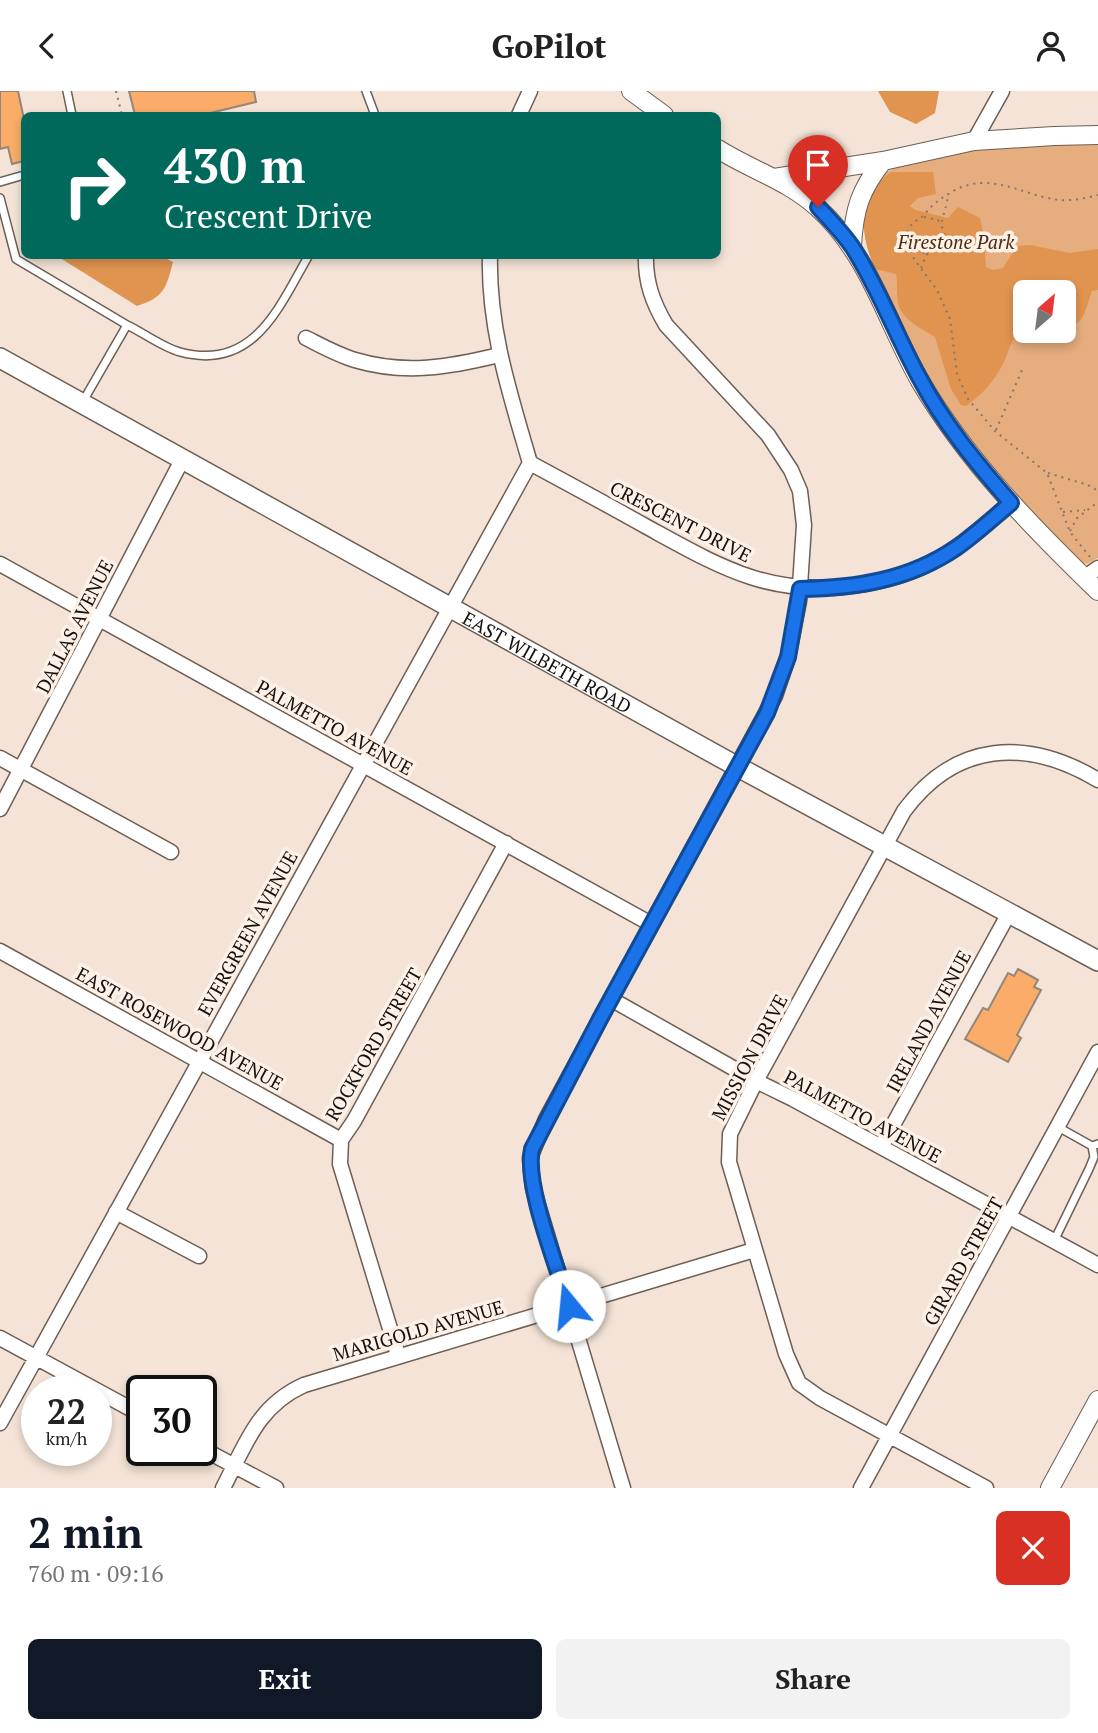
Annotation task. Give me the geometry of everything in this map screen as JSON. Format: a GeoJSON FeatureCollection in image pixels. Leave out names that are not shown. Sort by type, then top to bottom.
{"type":"FeatureCollection","features":[{"type":"Feature","properties":{"kind":"main road","name":"EAST WILBETH ROAD"},"geometry":{"type":"LineString","coordinates":[[0,358],[738,767],[1098,961]]}},
{"type":"Feature","properties":{"kind":"street"},"geometry":{"type":"LineString","coordinates":[[520,112],[530,91]]}},
{"type":"Feature","properties":{"kind":"street"},"geometry":{"type":"LineString","coordinates":[[631,91],[660,112]]}},
{"type":"Feature","properties":{"kind":"street"},"geometry":{"type":"LineString","coordinates":[[974,141],[1002,91]]}},
{"type":"Feature","properties":{"kind":"street"},"geometry":{"type":"LineString","coordinates":[[774,178],[883,161],[974,141],[1098,135]]}},
{"type":"Feature","properties":{"kind":"street"},"geometry":{"type":"LineString","coordinates":[[721,151],[774,178],[818,207],[852,246],[920,380],[968,451],[1011,503],[1092,569],[1098,591]]}},
{"type":"Feature","properties":{"kind":"street"},"geometry":{"type":"LineString","coordinates":[[852,246],[859,198],[868,179],[883,161]]}},
{"type":"Feature","properties":{"kind":"street"},"geometry":{"type":"LineString","coordinates":[[490,259],[492,312],[499,355],[530,463]]}},
{"type":"Feature","properties":{"kind":"street"},"geometry":{"type":"LineString","coordinates":[[622,1488],[533,1188],[530,1158],[542,1126],[775,696],[788,657],[800,589],[804,524],[800,491],[792,470],[768,435],[666,325],[654,305],[647,279],[646,259]]}},
{"type":"Feature","properties":{"kind":"street"},"geometry":{"type":"LineString","coordinates":[[306,338],[356,361],[405,369],[450,366],[499,355]]}},
{"type":"Feature","properties":{"kind":"street","name":"DALLAS AVENUE"},"geometry":{"type":"LineString","coordinates":[[0,809],[182,460]]}},
{"type":"Feature","properties":{"kind":"street","name":"CRESCENT DRIVE"},"geometry":{"type":"LineString","coordinates":[[530,463],[709,561],[753,579],[800,589],[839,588],[875,582],[914,570],[958,546],[1011,503]]}},
{"type":"Feature","properties":{"kind":"street","name":"EVERGREEN AVENUE"},"geometry":{"type":"LineString","coordinates":[[0,1423],[530,463]]}},
{"type":"Feature","properties":{"kind":"street","name":"PALMETTO AVENUE"},"geometry":{"type":"LineString","coordinates":[[0,564],[651,924]]}},
{"type":"Feature","properties":{"kind":"street","name":"MISSION DRIVE"},"geometry":{"type":"LineString","coordinates":[[986,1488],[820,1398],[799,1383],[786,1354],[727,1151],[730,1134],[756,1081],[904,811],[919,791],[950,767],[978,756],[998,753],[1039,755],[1065,763],[1098,780]]}},
{"type":"Feature","properties":{"kind":"street"},"geometry":{"type":"LineString","coordinates":[[0,758],[172,852]]}},
{"type":"Feature","properties":{"kind":"street","name":"ROCKFORD STREET"},"geometry":{"type":"LineString","coordinates":[[398,1355],[340,1164],[341,1140],[506,843]]}},
{"type":"Feature","properties":{"kind":"street","name":"IRELAND AVENUE"},"geometry":{"type":"LineString","coordinates":[[881,1147],[1009,913]]}},
{"type":"Feature","properties":{"kind":"street","name":"EAST ROSEWOOD AVENUE"},"geometry":{"type":"LineString","coordinates":[[0,951],[341,1140]]}},
{"type":"Feature","properties":{"kind":"street","name":"PALMETTO AVENUE"},"geometry":{"type":"LineString","coordinates":[[611,999],[756,1081],[1098,1265]]}},
{"type":"Feature","properties":{"kind":"street","name":"GIRARD STREET"},"geometry":{"type":"LineString","coordinates":[[861,1488],[1058,1126],[1093,1074],[1098,1052]]}},
{"type":"Feature","properties":{"kind":"street"},"geometry":{"type":"LineString","coordinates":[[116,1212],[199,1256]]}},
{"type":"Feature","properties":{"kind":"street","name":"MARIGOLD AVENUE"},"geometry":{"type":"LineString","coordinates":[[223,1488],[255,1425],[278,1399],[304,1385],[754,1250]]}},
{"type":"Feature","properties":{"kind":"street"},"geometry":{"type":"LineString","coordinates":[[0,1338],[126,1406]]}},
{"type":"Feature","properties":{"kind":"street"},"geometry":{"type":"LineString","coordinates":[[1050,1488],[1098,1400]]}},
{"type":"Feature","properties":{"kind":"street"},"geometry":{"type":"LineString","coordinates":[[217,1457],[276,1488]]}},
{"type":"Feature","properties":{"kind":"lane"},"geometry":{"type":"LineString","coordinates":[[67,91],[71,112]]}},
{"type":"Feature","properties":{"kind":"lane"},"geometry":{"type":"LineString","coordinates":[[366,91],[375,112]]}},
{"type":"Feature","properties":{"kind":"lane"},"geometry":{"type":"LineString","coordinates":[[0,182],[21,176]]}},
{"type":"Feature","properties":{"kind":"lane"},"geometry":{"type":"LineString","coordinates":[[0,198],[16,259],[127,325],[178,351],[205,356],[225,353],[247,344],[264,330],[274,317],[307,259]]}},
{"type":"Feature","properties":{"kind":"lane"},"geometry":{"type":"LineString","coordinates":[[81,404],[127,325]]}},
{"type":"Feature","properties":{"kind":"lane"},"geometry":{"type":"LineString","coordinates":[[1054,1241],[1089,1169],[1095,1145],[1058,1126]]}},
{"type":"Feature","properties":{"kind":"path"},"geometry":{"type":"LineString","coordinates":[[116,91],[121,112]]}},
{"type":"Feature","properties":{"kind":"path"},"geometry":{"type":"LineString","coordinates":[[923,217],[937,201],[974,182],[994,183],[1061,200],[1078,200],[1098,195]]}},
{"type":"Feature","properties":{"kind":"path"},"geometry":{"type":"LineString","coordinates":[[941,225],[949,193]]}},
{"type":"Feature","properties":{"kind":"path"},"geometry":{"type":"LineString","coordinates":[[921,268],[928,253],[939,247],[944,232],[938,220],[923,217],[916,219],[907,232],[910,245],[914,259],[937,290],[950,320],[960,383],[968,399],[995,431],[1047,473],[1088,485],[1098,491]]}},
{"type":"Feature","properties":{"kind":"path"},"geometry":{"type":"LineString","coordinates":[[910,245],[916,250],[928,253]]}},
{"type":"Feature","properties":{"kind":"path"},"geometry":{"type":"LineString","coordinates":[[995,431],[1022,370]]}},
{"type":"Feature","properties":{"kind":"path"},"geometry":{"type":"LineString","coordinates":[[1047,473],[1070,532],[1092,569]]}},
{"type":"Feature","properties":{"kind":"path"},"geometry":{"type":"LineString","coordinates":[[1062,512],[1079,512],[1098,502]]}},
{"type":"Feature","properties":{"kind":"path"},"geometry":{"type":"LineString","coordinates":[[1070,532],[1077,518],[1089,507]]}},
{"type":"Feature","properties":{"kind":"green space"},"geometry":{"type":"Polygon","coordinates":[[[878,91],[939,91],[935,113],[916,124],[890,112],[878,91]]]}},
{"type":"Feature","properties":{"kind":"green space","name":"Firestone Park"},"geometry":{"type":"Polygon","coordinates":[[[1098,141],[1098,558],[1087,564],[1080,562],[1000,478],[938,394],[906,337],[874,265],[864,232],[867,200],[875,185],[894,168],[934,157],[1016,146],[1098,141]]]}},
{"type":"Feature","properties":{"kind":"green space"},"geometry":{"type":"Polygon","coordinates":[[[891,172],[933,172],[936,194],[918,198],[910,206],[915,210],[948,218],[958,207],[980,218],[986,267],[993,270],[1003,268],[1017,246],[1030,245],[1070,253],[1098,249],[1098,290],[1092,291],[1081,320],[1076,324],[1076,280],[1013,280],[1013,341],[993,380],[966,406],[961,405],[951,389],[935,337],[903,314],[897,299],[896,274],[875,269],[870,256],[864,216],[872,193],[891,172]]]}},
{"type":"Feature","properties":{"kind":"green space"},"geometry":{"type":"Polygon","coordinates":[[[62,259],[167,259],[173,262],[162,291],[153,299],[137,306],[62,259]]]}},
{"type":"Feature","properties":{"kind":"building"},"geometry":{"type":"Polygon","coordinates":[[[0,91],[18,91],[22,112],[21,162],[12,164],[8,147],[0,149],[0,91]]]}},
{"type":"Feature","properties":{"kind":"building"},"geometry":{"type":"Polygon","coordinates":[[[129,91],[254,91],[256,102],[214,112],[134,112],[129,91]]]}},
{"type":"Feature","properties":{"kind":"building"},"geometry":{"type":"Polygon","coordinates":[[[1018,969],[1038,980],[1034,987],[1041,990],[1017,1035],[1021,1038],[1008,1062],[965,1039],[983,1008],[988,1010],[1008,973],[1014,976],[1018,969]]]}},
{"type":"Feature","properties":{"kind":"route"},"geometry":{"type":"LineString","coordinates":[[569,1306],[533,1188],[530,1167],[532,1149],[767,713],[788,657],[800,589],[839,588],[875,582],[914,570],[958,546],[1011,503],[980,468],[943,417],[920,380],[852,246],[818,207]]}}]}
